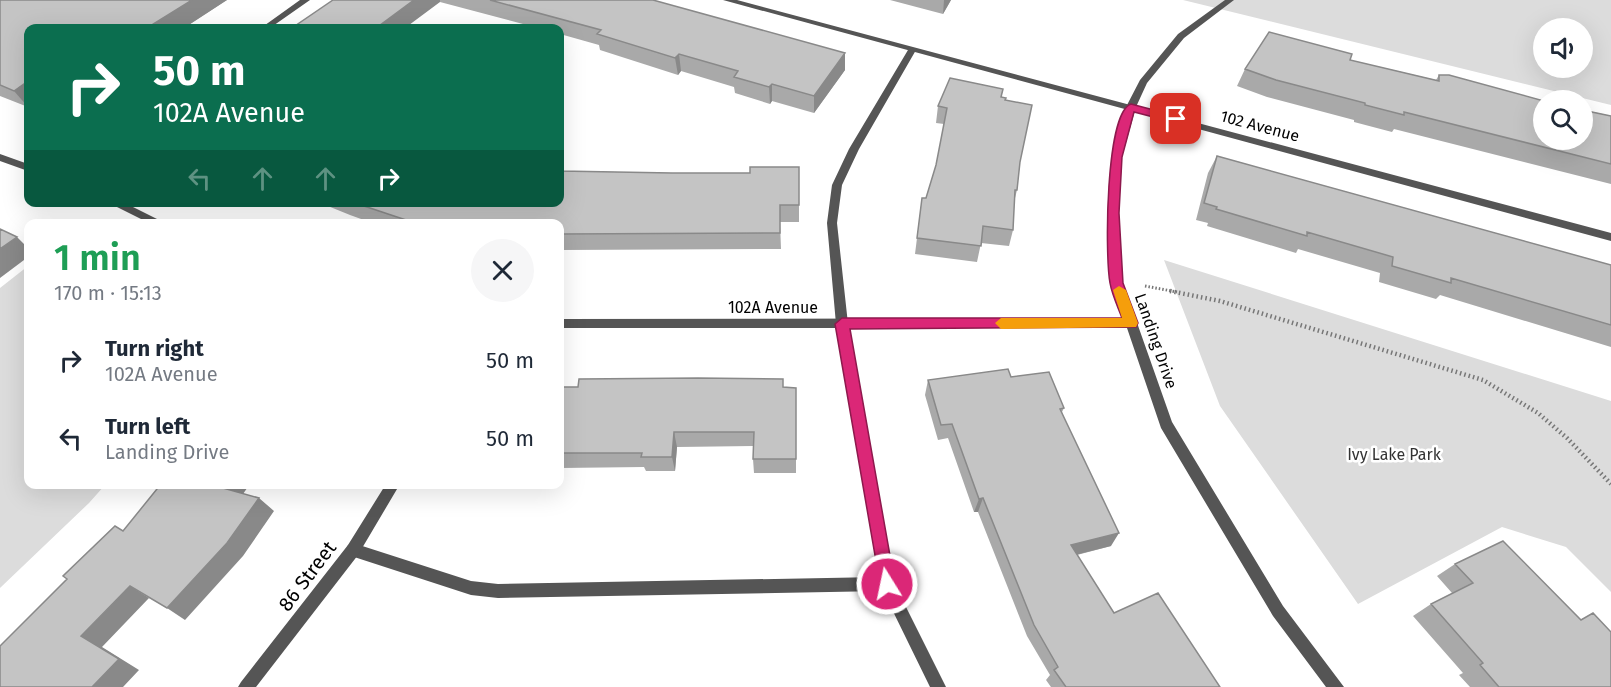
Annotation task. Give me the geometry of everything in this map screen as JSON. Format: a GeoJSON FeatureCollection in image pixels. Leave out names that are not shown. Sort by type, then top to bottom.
{"type":"FeatureCollection","features":[{"type":"Feature","properties":{"kind":"street"},"geometry":{"type":"LineString","coordinates":[[271,24],[306,0]]}},
{"type":"Feature","properties":{"kind":"street","name":"102 Avenue"},"geometry":{"type":"LineString","coordinates":[[727,0],[1611,237]]}},
{"type":"Feature","properties":{"kind":"street","name":"Landing Drive"},"geometry":{"type":"LineString","coordinates":[[1230,0],[1181,36],[1143,82],[1131,107],[1122,131],[1116,168],[1113,213],[1117,283],[1166,424],[1278,611],[1336,687]]}},
{"type":"Feature","properties":{"kind":"street"},"geometry":{"type":"LineString","coordinates":[[912,50],[854,149],[837,185],[832,223],[842,324],[887,584],[938,687]]}},
{"type":"Feature","properties":{"kind":"street"},"geometry":{"type":"LineString","coordinates":[[0,157],[24,166]]}},
{"type":"Feature","properties":{"kind":"street"},"geometry":{"type":"LineString","coordinates":[[123,207],[151,219]]}},
{"type":"Feature","properties":{"kind":"street","name":"102A Avenue"},"geometry":{"type":"LineString","coordinates":[[564,324],[1131,323]]}},
{"type":"Feature","properties":{"kind":"street","name":"86 Street"},"geometry":{"type":"LineString","coordinates":[[246,687],[353,550],[391,489]]}},
{"type":"Feature","properties":{"kind":"street"},"geometry":{"type":"LineString","coordinates":[[353,550],[471,588],[498,591],[887,584]]}},
{"type":"Feature","properties":{"kind":"path"},"geometry":{"type":"LineString","coordinates":[[1117,283],[1220,301],[1483,380],[1511,393],[1541,413],[1611,484]]}},
{"type":"Feature","properties":{"kind":"green space"},"geometry":{"type":"Polygon","coordinates":[[[1183,0],[1611,0],[1611,105],[1593,101],[1593,90],[1550,90],[1183,0]]]}},
{"type":"Feature","properties":{"kind":"green space","name":"Ivy Lake Park"},"geometry":{"type":"Polygon","coordinates":[[[1164,260],[1611,401],[1611,592],[1566,547],[1502,527],[1358,604],[1220,406],[1164,260]]]}},
{"type":"Feature","properties":{"kind":"green space"},"geometry":{"type":"Polygon","coordinates":[[[24,269],[24,489],[101,489],[0,588],[0,288],[24,269]]]}},
{"type":"Feature","properties":{"kind":"building"},"geometry":{"type":"Polygon","coordinates":[[[0,0],[192,0],[153,24],[24,24],[24,84],[14,91],[0,85],[0,0]]]}},
{"type":"Feature","properties":{"kind":"building"},"geometry":{"type":"Polygon","coordinates":[[[333,0],[414,0],[381,24],[298,24],[333,0]]]}},
{"type":"Feature","properties":{"kind":"building"},"geometry":{"type":"Polygon","coordinates":[[[490,0],[653,0],[845,53],[814,96],[772,84],[769,87],[734,77],[738,71],[679,54],[675,58],[597,34],[601,30],[490,0]]]}},
{"type":"Feature","properties":{"kind":"building"},"geometry":{"type":"Polygon","coordinates":[[[1269,32],[1352,54],[1350,60],[1439,81],[1439,75],[1449,75],[1533,98],[1533,144],[1404,112],[1404,115],[1365,105],[1365,103],[1276,80],[1245,69],[1269,32]]]}},
{"type":"Feature","properties":{"kind":"building"},"geometry":{"type":"Polygon","coordinates":[[[950,78],[1003,89],[1001,97],[1006,98],[1005,100],[1032,105],[1020,162],[1017,190],[1015,190],[1013,230],[983,226],[981,246],[917,238],[922,198],[926,198],[936,165],[947,108],[938,106],[950,78]]]}},
{"type":"Feature","properties":{"kind":"building"},"geometry":{"type":"Polygon","coordinates":[[[1593,112],[1611,116],[1611,164],[1555,150],[1593,150],[1593,112]]]}},
{"type":"Feature","properties":{"kind":"building"},"geometry":{"type":"Polygon","coordinates":[[[1217,156],[1611,265],[1611,325],[1451,278],[1451,283],[1392,266],[1393,257],[1307,232],[1307,236],[1216,209],[1217,207],[1204,203],[1217,156]]]}},
{"type":"Feature","properties":{"kind":"building"},"geometry":{"type":"Polygon","coordinates":[[[750,167],[799,167],[799,205],[780,205],[780,233],[564,234],[564,219],[403,219],[367,207],[564,207],[564,171],[750,173],[750,167]]]}},
{"type":"Feature","properties":{"kind":"building"},"geometry":{"type":"Polygon","coordinates":[[[0,229],[17,237],[0,249],[0,229]]]}},
{"type":"Feature","properties":{"kind":"building"},"geometry":{"type":"Polygon","coordinates":[[[1008,369],[1011,377],[1049,372],[1064,408],[1060,409],[1119,533],[1071,545],[1114,613],[1158,593],[1220,687],[1066,687],[1054,670],[1058,667],[1034,625],[983,498],[979,499],[952,424],[941,425],[928,380],[1008,369]]]}},
{"type":"Feature","properties":{"kind":"building"},"geometry":{"type":"Polygon","coordinates":[[[579,379],[783,379],[783,387],[796,388],[796,459],[753,459],[754,432],[674,432],[672,457],[641,457],[642,453],[564,453],[564,387],[578,387],[579,379]]]}},
{"type":"Feature","properties":{"kind":"building"},"geometry":{"type":"Polygon","coordinates":[[[157,489],[227,489],[259,498],[227,543],[167,608],[130,586],[81,636],[119,659],[92,687],[0,687],[0,646],[67,579],[63,576],[115,526],[123,531],[157,489]]]}},
{"type":"Feature","properties":{"kind":"building"},"geometry":{"type":"Polygon","coordinates":[[[1503,541],[1581,620],[1593,613],[1611,632],[1611,687],[1499,687],[1480,665],[1483,663],[1431,604],[1473,583],[1455,564],[1503,541]]]}},
{"type":"Feature","properties":{"kind":"slow traffic"},"geometry":{"type":"LineString","coordinates":[[1001,323],[1131,323],[1119,290]]}},
{"type":"Feature","properties":{"kind":"route"},"geometry":{"type":"LineString","coordinates":[[887,584],[842,324],[1131,323],[1117,283],[1113,213],[1117,157],[1122,131],[1131,107],[1176,119]]}}]}
